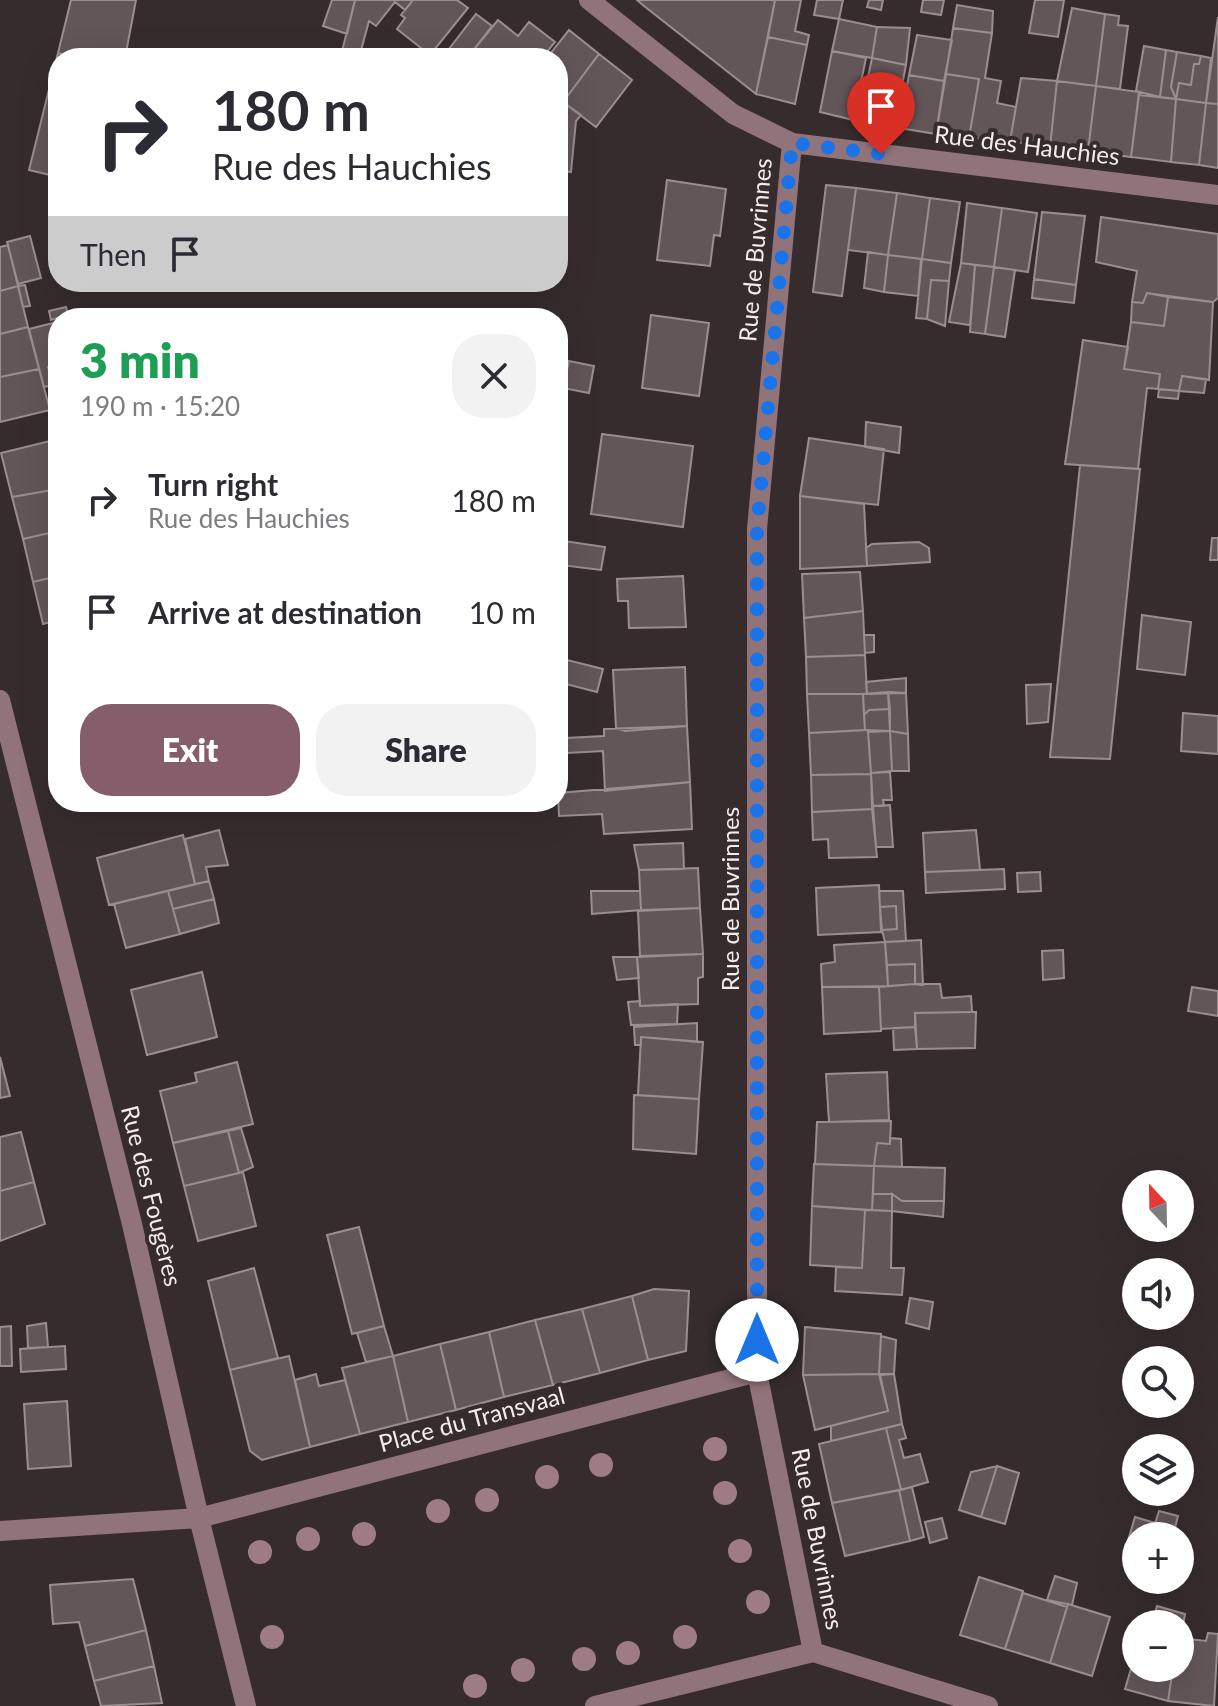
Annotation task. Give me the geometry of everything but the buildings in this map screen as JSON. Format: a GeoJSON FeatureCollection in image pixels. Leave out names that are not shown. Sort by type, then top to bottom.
{"type":"FeatureCollection","features":[{"type":"Feature","properties":{"kind":"street","name":"Rue des Hauchies"},"geometry":{"type":"LineString","coordinates":[[589,0],[733,114],[792,143],[1218,195]]}},
{"type":"Feature","properties":{"kind":"street","name":"Rue de Buvrinnes"},"geometry":{"type":"LineString","coordinates":[[792,143],[757,529],[757,1372],[813,1652]]}},
{"type":"Feature","properties":{"kind":"street","name":"Rue des Fougères"},"geometry":{"type":"LineString","coordinates":[[0,700],[132,1224],[199,1518],[246,1706]]}},
{"type":"Feature","properties":{"kind":"street","name":"Place du Transvaal"},"geometry":{"type":"LineString","coordinates":[[0,1531],[199,1518],[757,1372]]}},
{"type":"Feature","properties":{"kind":"street"},"geometry":{"type":"LineString","coordinates":[[595,1706],[813,1652],[988,1706]]}},
{"type":"Feature","properties":{"kind":"route"},"geometry":{"type":"LineString","coordinates":[[757,1340],[757,529],[792,143],[881,154]]}}]}
